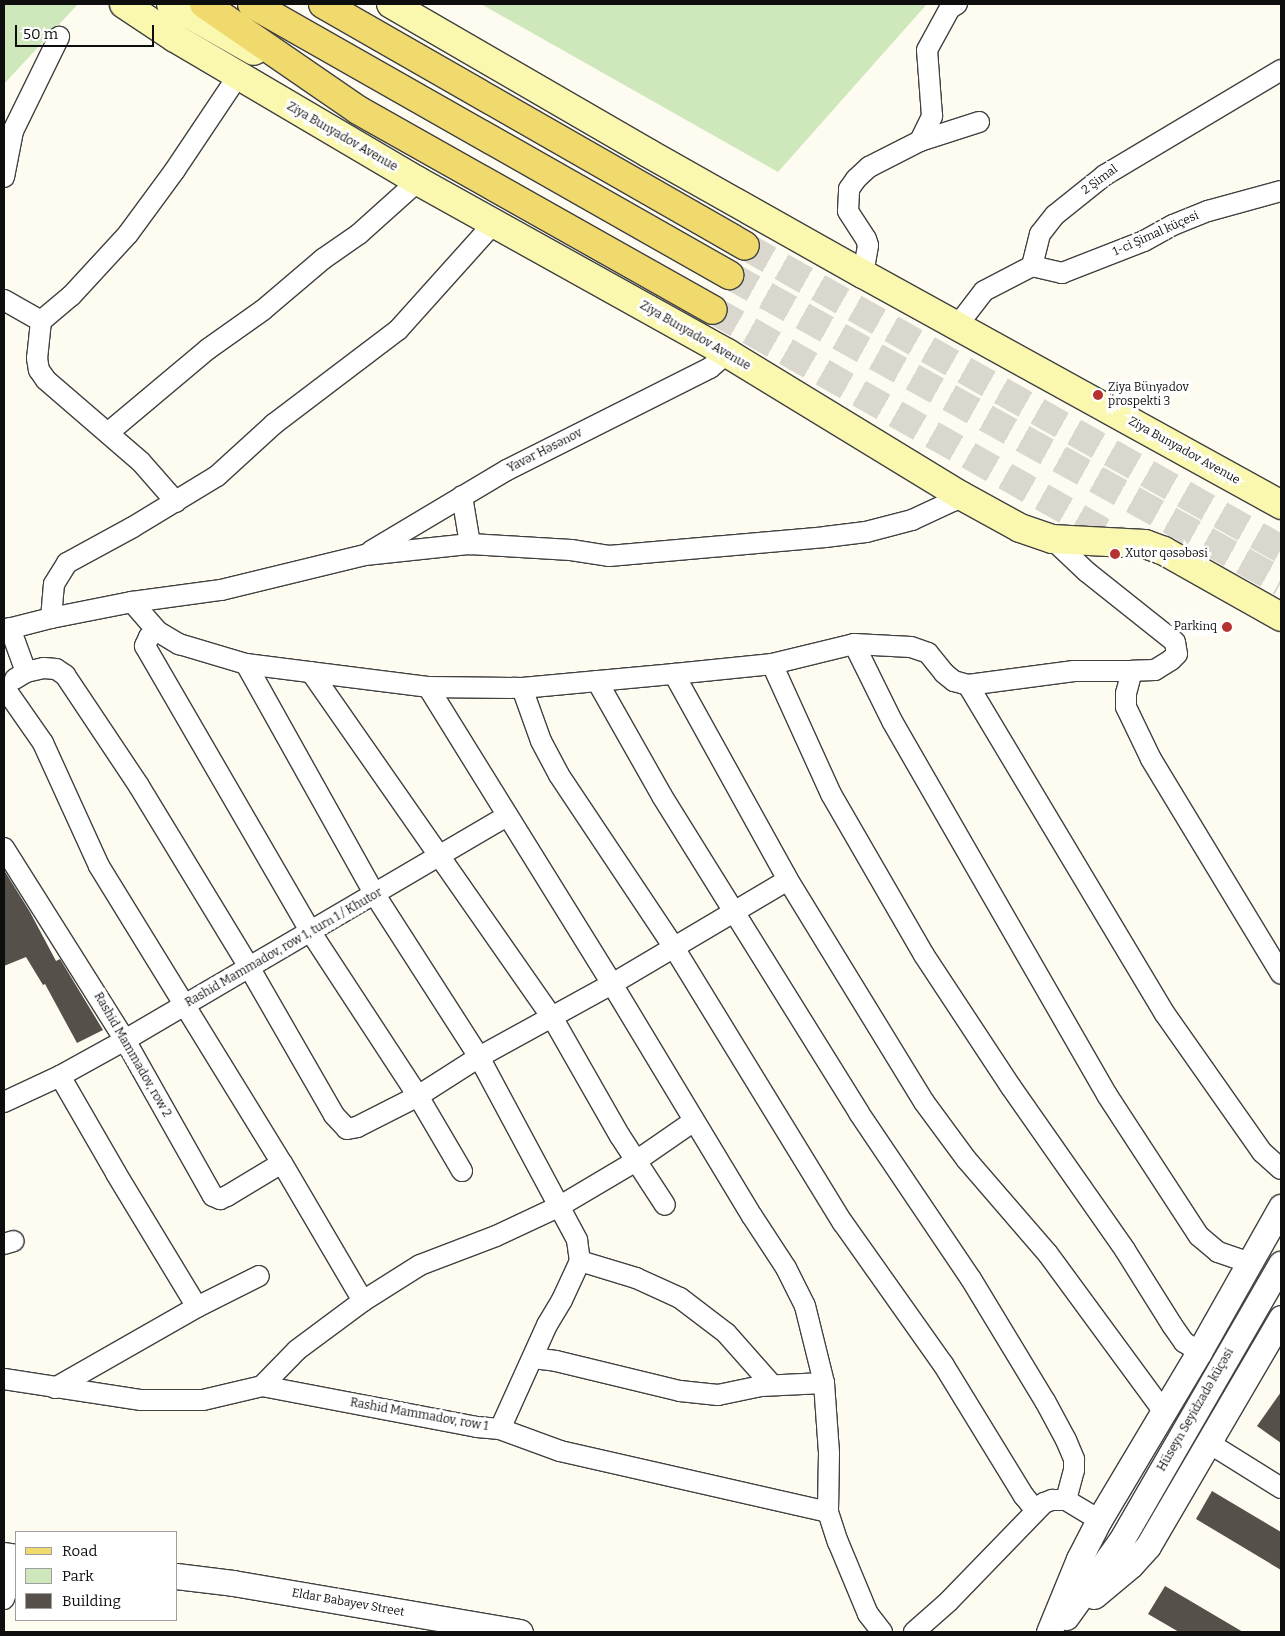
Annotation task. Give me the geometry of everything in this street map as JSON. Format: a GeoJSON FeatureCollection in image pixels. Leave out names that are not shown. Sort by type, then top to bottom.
{"type":"FeatureCollection","features":[{"type":"Feature","properties":{"kind":"main road","name":"Ziya Bunyadov Avenue"},"geometry":{"type":"LineString","coordinates":[[124,4],[174,38],[238,76],[418,181],[495,222],[726,353],[960,495],[1020,528],[1052,538],[1145,544],[1164,551],[1281,617]]}},
{"type":"Feature","properties":{"kind":"main road"},"geometry":{"type":"LineString","coordinates":[[171,4],[713,310]]}},
{"type":"Feature","properties":{"kind":"main road"},"geometry":{"type":"LineString","coordinates":[[204,4],[358,110]]}},
{"type":"Feature","properties":{"kind":"main road"},"geometry":{"type":"LineString","coordinates":[[252,4],[729,275]]}},
{"type":"Feature","properties":{"kind":"main road"},"geometry":{"type":"LineString","coordinates":[[324,4],[745,246]]}},
{"type":"Feature","properties":{"kind":"main road","name":"Ziya Bunyadov Avenue"},"geometry":{"type":"LineString","coordinates":[[391,4],[648,153],[863,274],[1278,500]]}},
{"type":"Feature","properties":{"kind":"street"},"geometry":{"type":"LineString","coordinates":[[920,141],[932,116],[927,50],[950,8],[957,4]]}},
{"type":"Feature","properties":{"kind":"street"},"geometry":{"type":"LineString","coordinates":[[4,177],[13,131],[59,37]]}},
{"type":"Feature","properties":{"kind":"street","name":"2 Şimal"},"geometry":{"type":"LineString","coordinates":[[1032,266],[1040,234],[1055,215],[1105,175],[1281,70]]}},
{"type":"Feature","properties":{"kind":"street"},"geometry":{"type":"LineString","coordinates":[[176,502],[141,462],[109,432],[46,380],[39,370],[37,358],[41,321],[71,296],[128,234],[196,139],[238,76]]}},
{"type":"Feature","properties":{"kind":"street"},"geometry":{"type":"LineString","coordinates":[[863,274],[868,245],[866,238],[848,211],[849,189],[869,167],[920,141],[980,122]]}},
{"type":"Feature","properties":{"kind":"street"},"geometry":{"type":"LineString","coordinates":[[109,432],[208,349],[263,310],[323,259],[359,234],[418,181]]}},
{"type":"Feature","properties":{"kind":"street","name":"1-ci Şimal küçesi"},"geometry":{"type":"LineString","coordinates":[[1032,266],[1062,273],[1144,241],[1174,225],[1208,211],[1281,191]]}},
{"type":"Feature","properties":{"kind":"street"},"geometry":{"type":"LineString","coordinates":[[51,618],[54,584],[67,563],[176,502],[217,476],[274,424],[398,330],[495,222]]}},
{"type":"Feature","properties":{"kind":"street"},"geometry":{"type":"LineString","coordinates":[[957,326],[984,291],[1032,266]]}},
{"type":"Feature","properties":{"kind":"street"},"geometry":{"type":"LineString","coordinates":[[4,300],[41,321]]}},
{"type":"Feature","properties":{"kind":"street","name":"Yavər Həsənov"},"geometry":{"type":"LineString","coordinates":[[364,555],[507,470],[710,368],[726,353]]}},
{"type":"Feature","properties":{"kind":"street"},"geometry":{"type":"LineString","coordinates":[[26,672],[7,629],[132,602],[221,590],[364,555],[470,544],[571,550],[609,556],[815,538],[866,532],[912,520],[953,501],[960,495]]}},
{"type":"Feature","properties":{"kind":"street"},"geometry":{"type":"LineString","coordinates":[[462,496],[470,544]]}},
{"type":"Feature","properties":{"kind":"street"},"geometry":{"type":"LineString","coordinates":[[132,602],[157,631],[179,644],[246,664],[428,686],[522,688],[674,674],[772,664],[854,644],[920,649],[928,652],[949,677],[968,685],[1074,671],[1155,670],[1177,654],[1176,642],[1087,572],[1052,538]]}},
{"type":"Feature","properties":{"kind":"street"},"geometry":{"type":"LineString","coordinates":[[157,631],[148,637],[144,646],[310,931],[418,1096],[462,1171]]}},
{"type":"Feature","properties":{"kind":"street"},"geometry":{"type":"LineString","coordinates":[[854,644],[892,721],[1107,1095],[1199,1236],[1218,1252],[1250,1264]]}},
{"type":"Feature","properties":{"kind":"street"},"geometry":{"type":"LineString","coordinates":[[246,664],[375,894],[479,1057],[577,1240],[580,1260],[562,1300],[546,1325],[500,1429]]}},
{"type":"Feature","properties":{"kind":"street"},"geometry":{"type":"LineString","coordinates":[[772,664],[831,794],[924,955],[1012,1087],[1125,1250],[1172,1325],[1184,1342],[1199,1352]]}},
{"type":"Feature","properties":{"kind":"street"},"geometry":{"type":"LineString","coordinates":[[363,1301],[282,1163],[99,866],[43,743],[4,686],[26,672],[44,668],[56,669],[65,675],[139,786],[249,967],[342,1126],[347,1129],[357,1127],[418,1096],[479,1057],[612,984],[673,946],[788,880]]}},
{"type":"Feature","properties":{"kind":"street"},"geometry":{"type":"LineString","coordinates":[[1132,671],[1126,693],[1126,707],[1143,743],[1175,800],[1281,974]]}},
{"type":"Feature","properties":{"kind":"street"},"geometry":{"type":"LineString","coordinates":[[311,672],[439,858],[552,1017],[620,1136],[666,1205]]}},
{"type":"Feature","properties":{"kind":"street"},"geometry":{"type":"LineString","coordinates":[[674,674],[788,880],[924,1102],[966,1159],[1048,1254],[1164,1412]]}},
{"type":"Feature","properties":{"kind":"street"},"geometry":{"type":"LineString","coordinates":[[597,680],[662,796],[859,1113],[971,1279],[1045,1401],[1074,1459],[1074,1470],[1066,1500]]}},
{"type":"Feature","properties":{"kind":"street"},"geometry":{"type":"LineString","coordinates":[[968,685],[1165,1014],[1262,1152],[1281,1169]]}},
{"type":"Feature","properties":{"kind":"street"},"geometry":{"type":"LineString","coordinates":[[428,686],[786,1268],[805,1306],[824,1383],[829,1453],[828,1512],[838,1542],[868,1614],[882,1632]]}},
{"type":"Feature","properties":{"kind":"street"},"geometry":{"type":"LineString","coordinates":[[522,688],[541,741],[559,775],[673,946],[842,1223],[943,1364],[1024,1496],[1036,1510]]}},
{"type":"Feature","properties":{"kind":"street","name":"Rashid Mammadov, row 1, turn 1 / Khutor"},"geometry":{"type":"LineString","coordinates":[[4,1102],[60,1076],[185,1006],[310,931],[439,858],[507,816]]}},
{"type":"Feature","properties":{"kind":"street","name":"Rashid Mammadov, row 2"},"geometry":{"type":"LineString","coordinates":[[4,848],[125,1040],[213,1196],[220,1199],[227,1196],[282,1163]]}},
{"type":"Feature","properties":{"kind":"street"},"geometry":{"type":"LineString","coordinates":[[60,1076],[197,1307]]}},
{"type":"Feature","properties":{"kind":"street"},"geometry":{"type":"LineString","coordinates":[[262,1386],[297,1350],[363,1301],[420,1265],[496,1236],[560,1206],[636,1160],[694,1121]]}},
{"type":"Feature","properties":{"kind":"street"},"geometry":{"type":"LineString","coordinates":[[1050,1632],[1079,1558],[1099,1520],[1199,1352],[1281,1207]]}},
{"type":"Feature","properties":{"kind":"street"},"geometry":{"type":"LineString","coordinates":[[580,1260],[636,1278],[680,1298],[726,1333],[772,1385]]}},
{"type":"Feature","properties":{"kind":"street","name":"Hüseyn Seyidzadə küçəsi"},"geometry":{"type":"LineString","coordinates":[[1057,1632],[1116,1547],[1281,1264]]}},
{"type":"Feature","properties":{"kind":"street"},"geometry":{"type":"LineString","coordinates":[[55,1388],[197,1307],[259,1276]]}},
{"type":"Feature","properties":{"kind":"street"},"geometry":{"type":"LineString","coordinates":[[1063,1632],[1098,1591],[1145,1551],[1281,1318]]}},
{"type":"Feature","properties":{"kind":"street"},"geometry":{"type":"LineString","coordinates":[[533,1358],[556,1361],[680,1391],[718,1395],[772,1385],[824,1383]]}},
{"type":"Feature","properties":{"kind":"street","name":"Rashid Mammadov, row 1"},"geometry":{"type":"LineString","coordinates":[[4,1379],[141,1400],[203,1400],[262,1386],[477,1427],[500,1429],[560,1451],[828,1512]]}},
{"type":"Feature","properties":{"kind":"street"},"geometry":{"type":"LineString","coordinates":[[1209,1443],[1281,1488]]}},
{"type":"Feature","properties":{"kind":"street"},"geometry":{"type":"LineString","coordinates":[[914,1632],[948,1602],[1044,1503],[1066,1500],[1099,1520]]}},
{"type":"Feature","properties":{"kind":"street"},"geometry":{"type":"LineString","coordinates":[[4,1599],[12,1575],[11,1556]]}},
{"type":"Feature","properties":{"kind":"street","name":"Eldar Babayev Street"},"geometry":{"type":"LineString","coordinates":[[178,1576],[232,1583],[520,1632]]}},
{"type":"Feature","properties":{"kind":"green space"},"geometry":{"type":"Polygon","coordinates":[[[4,4],[78,4],[4,84],[4,4]]]}},
{"type":"Feature","properties":{"kind":"green space"},"geometry":{"type":"Polygon","coordinates":[[[481,4],[927,4],[778,172],[481,4]]]}},
{"type":"Feature","properties":{"kind":"building"},"geometry":{"type":"Polygon","coordinates":[[[4,870],[30,912],[56,961],[60,959],[103,1030],[77,1043],[45,984],[43,985],[26,957],[4,966],[4,870]]]}},
{"type":"Feature","properties":{"kind":"building"},"geometry":{"type":"Polygon","coordinates":[[[1281,1392],[1281,1443],[1257,1426],[1281,1392]]]}},
{"type":"Feature","properties":{"kind":"building"},"geometry":{"type":"Polygon","coordinates":[[[1212,1491],[1281,1532],[1281,1570],[1196,1519],[1212,1491]]]}},
{"type":"Feature","properties":{"kind":"building"},"geometry":{"type":"Polygon","coordinates":[[[1165,1586],[1243,1632],[1179,1632],[1148,1614],[1165,1586]]]}},
{"type":"Feature","properties":{"kind":"tunnel"},"geometry":{"type":"LineString","coordinates":[[745,246],[1281,549]]}},
{"type":"Feature","properties":{"kind":"tunnel"},"geometry":{"type":"LineString","coordinates":[[729,275],[1281,582]]}},
{"type":"Feature","properties":{"kind":"tunnel"},"geometry":{"type":"LineString","coordinates":[[713,310],[1129,546]]}},
{"type":"Feature","properties":{"kind":"place","name":"Ziya Bünyadov prospekti 3"},"geometry":{"type":"Point","coordinates":[1098,395]}},
{"type":"Feature","properties":{"kind":"place","name":"Xutor qəsəbəsi"},"geometry":{"type":"Point","coordinates":[1115,554]}},
{"type":"Feature","properties":{"kind":"place","name":"Parkinq"},"geometry":{"type":"Point","coordinates":[1227,627]}}]}
